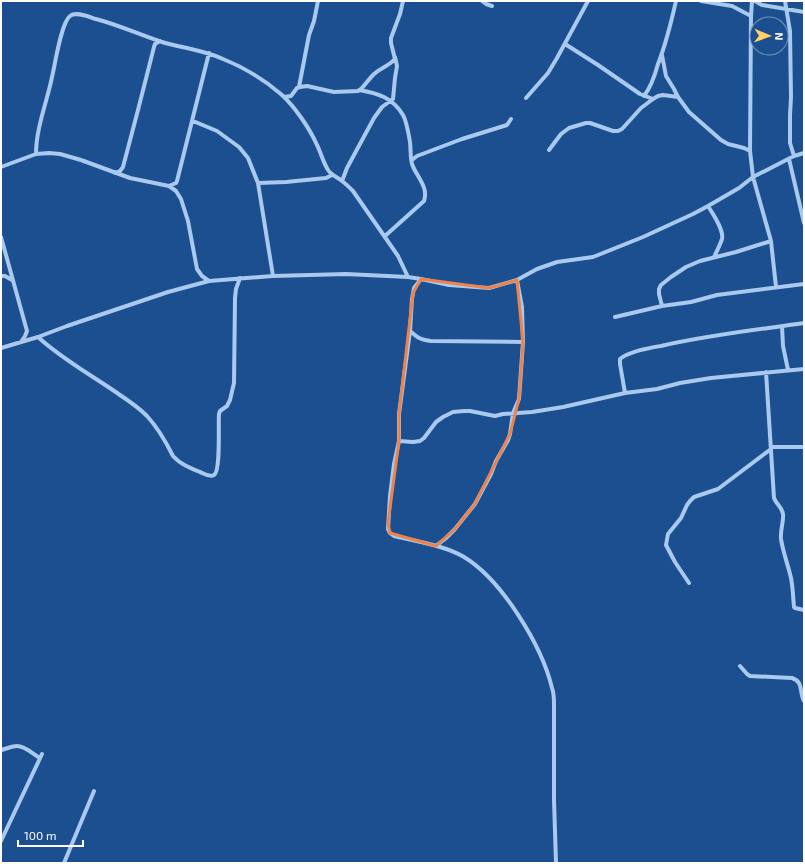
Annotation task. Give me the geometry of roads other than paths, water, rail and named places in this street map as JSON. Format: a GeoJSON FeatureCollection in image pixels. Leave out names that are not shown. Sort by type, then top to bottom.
{"type":"FeatureCollection","features":[{"type":"Feature","properties":{"kind":"street"},"geometry":{"type":"LineString","coordinates":[[284,96],[291,96],[299,87],[309,35],[314,21],[318,1]]}},
{"type":"Feature","properties":{"kind":"street"},"geometry":{"type":"LineString","coordinates":[[342,181],[347,168],[374,118],[382,107],[393,99],[397,66],[390,38],[400,14],[402,1]]}},
{"type":"Feature","properties":{"kind":"street"},"geometry":{"type":"LineString","coordinates":[[482,1],[492,6]]}},
{"type":"Feature","properties":{"kind":"street"},"geometry":{"type":"LineString","coordinates":[[526,98],[548,73],[588,1]]}},
{"type":"Feature","properties":{"kind":"street"},"geometry":{"type":"LineString","coordinates":[[644,96],[652,82],[662,55],[676,1]]}},
{"type":"Feature","properties":{"kind":"street"},"geometry":{"type":"LineString","coordinates":[[701,1],[732,6],[751,16],[752,1]]}},
{"type":"Feature","properties":{"kind":"street"},"geometry":{"type":"LineString","coordinates":[[755,1],[762,5],[804,12]]}},
{"type":"Feature","properties":{"kind":"street"},"geometry":{"type":"LineString","coordinates":[[785,1],[790,31],[790,143],[794,156]]}},
{"type":"Feature","properties":{"kind":"street"},"geometry":{"type":"LineString","coordinates":[[752,8],[762,5]]}},
{"type":"Feature","properties":{"kind":"street"},"geometry":{"type":"LineString","coordinates":[[36,154],[36,144],[61,35],[66,21],[71,15],[75,14],[102,20],[160,41],[209,54],[224,59],[254,74],[284,96],[308,128],[317,144],[328,170],[332,175],[348,185],[353,191],[398,256],[408,277]]}},
{"type":"Feature","properties":{"kind":"street"},"geometry":{"type":"LineString","coordinates":[[115,173],[120,171],[123,167],[155,44],[160,41]]}},
{"type":"Feature","properties":{"kind":"street"},"geometry":{"type":"LineString","coordinates":[[564,44],[634,90],[653,99]]}},
{"type":"Feature","properties":{"kind":"street"},"geometry":{"type":"LineString","coordinates":[[169,186],[176,183],[177,180],[209,54]]}},
{"type":"Feature","properties":{"kind":"street"},"geometry":{"type":"LineString","coordinates":[[662,55],[666,76],[689,112],[721,140],[728,144],[750,151]]}},
{"type":"Feature","properties":{"kind":"street"},"geometry":{"type":"LineString","coordinates":[[751,56],[750,151],[753,177],[771,240],[776,287]]}},
{"type":"Feature","properties":{"kind":"street"},"geometry":{"type":"LineString","coordinates":[[359,90],[373,75],[394,60],[395,57]]}},
{"type":"Feature","properties":{"kind":"street"},"geometry":{"type":"LineString","coordinates":[[299,87],[307,86],[334,92],[359,90],[372,92],[391,101],[404,116],[410,142],[413,165],[424,187],[426,195],[424,201],[385,236]]}},
{"type":"Feature","properties":{"kind":"street"},"geometry":{"type":"LineString","coordinates":[[549,150],[561,134],[569,128],[590,123],[613,131],[618,131],[622,129],[641,108],[658,96],[668,95],[678,97]]}},
{"type":"Feature","properties":{"kind":"street"},"geometry":{"type":"LineString","coordinates":[[412,160],[417,156],[462,139],[507,126],[512,119]]}},
{"type":"Feature","properties":{"kind":"street"},"geometry":{"type":"LineString","coordinates":[[193,121],[217,131],[239,147],[248,158],[258,183],[273,276]]}},
{"type":"Feature","properties":{"kind":"street"},"geometry":{"type":"LineString","coordinates":[[1,348],[168,292],[209,281],[273,276],[346,274],[408,277],[449,285],[489,288],[517,280],[537,269],[557,262],[593,257],[643,237],[693,214],[739,188],[753,177],[794,156],[804,153]]}},
{"type":"Feature","properties":{"kind":"street"},"geometry":{"type":"LineString","coordinates":[[1,168],[36,154],[60,154],[130,178],[169,186],[176,191],[181,199],[188,221],[198,269],[202,276],[209,281]]}},
{"type":"Feature","properties":{"kind":"street"},"geometry":{"type":"LineString","coordinates":[[789,159],[804,223]]}},
{"type":"Feature","properties":{"kind":"street"},"geometry":{"type":"LineString","coordinates":[[258,183],[326,178],[332,175]]}},
{"type":"Feature","properties":{"kind":"street"},"geometry":{"type":"LineString","coordinates":[[708,206],[722,234],[722,238],[714,257]]}},
{"type":"Feature","properties":{"kind":"street"},"geometry":{"type":"LineString","coordinates":[[1,237],[27,330],[21,342]]}},
{"type":"Feature","properties":{"kind":"street"},"geometry":{"type":"LineString","coordinates":[[662,306],[659,294],[661,285],[686,267],[771,240]]}},
{"type":"Feature","properties":{"kind":"street"},"geometry":{"type":"LineString","coordinates":[[1,276],[5,276],[12,280]]}},
{"type":"Feature","properties":{"kind":"street"},"geometry":{"type":"LineString","coordinates":[[27,330],[59,355],[135,405],[160,432],[173,456],[181,464],[213,476],[216,474],[217,470],[219,447],[218,414],[229,404],[234,383],[235,298],[236,289],[240,278]]}},
{"type":"Feature","properties":{"kind":"street"},"geometry":{"type":"LineString","coordinates":[[421,279],[414,288],[413,293],[410,331],[399,414],[399,441],[394,464],[388,529],[394,536],[453,551],[480,569],[508,599],[539,653],[547,670],[553,690],[556,863]]}},
{"type":"Feature","properties":{"kind":"street"},"geometry":{"type":"LineString","coordinates":[[436,546],[455,529],[475,504],[508,440],[518,399],[523,342],[522,307],[517,280]]}},
{"type":"Feature","properties":{"kind":"street"},"geometry":{"type":"LineString","coordinates":[[614,317],[662,306],[691,302],[717,295],[804,284]]}},
{"type":"Feature","properties":{"kind":"street"},"geometry":{"type":"LineString","coordinates":[[626,393],[620,364],[620,359],[624,356],[642,350],[720,334],[804,323]]}},
{"type":"Feature","properties":{"kind":"street"},"geometry":{"type":"LineString","coordinates":[[782,326],[783,346],[788,370]]}},
{"type":"Feature","properties":{"kind":"street"},"geometry":{"type":"LineString","coordinates":[[410,331],[418,338],[431,341],[523,342]]}},
{"type":"Feature","properties":{"kind":"street"},"geometry":{"type":"LineString","coordinates":[[399,441],[420,441],[436,422],[453,412],[470,411],[495,416],[532,412],[563,407],[626,393],[657,389],[680,383],[711,378],[804,368]]}},
{"type":"Feature","properties":{"kind":"street"},"geometry":{"type":"LineString","coordinates":[[766,372],[774,498],[783,513],[781,539],[791,579],[794,606],[795,608],[804,610]]}},
{"type":"Feature","properties":{"kind":"street"},"geometry":{"type":"LineString","coordinates":[[689,583],[666,545],[668,534],[682,518],[690,501],[694,497],[718,489],[771,448],[804,447]]}},
{"type":"Feature","properties":{"kind":"street"},"geometry":{"type":"LineString","coordinates":[[740,666],[750,676],[792,678],[796,680],[800,686],[804,701]]}},
{"type":"Feature","properties":{"kind":"street"},"geometry":{"type":"LineString","coordinates":[[1,750],[16,746],[41,756],[1,841]]}},
{"type":"Feature","properties":{"kind":"street"},"geometry":{"type":"LineString","coordinates":[[64,863],[94,791]]}}]}
